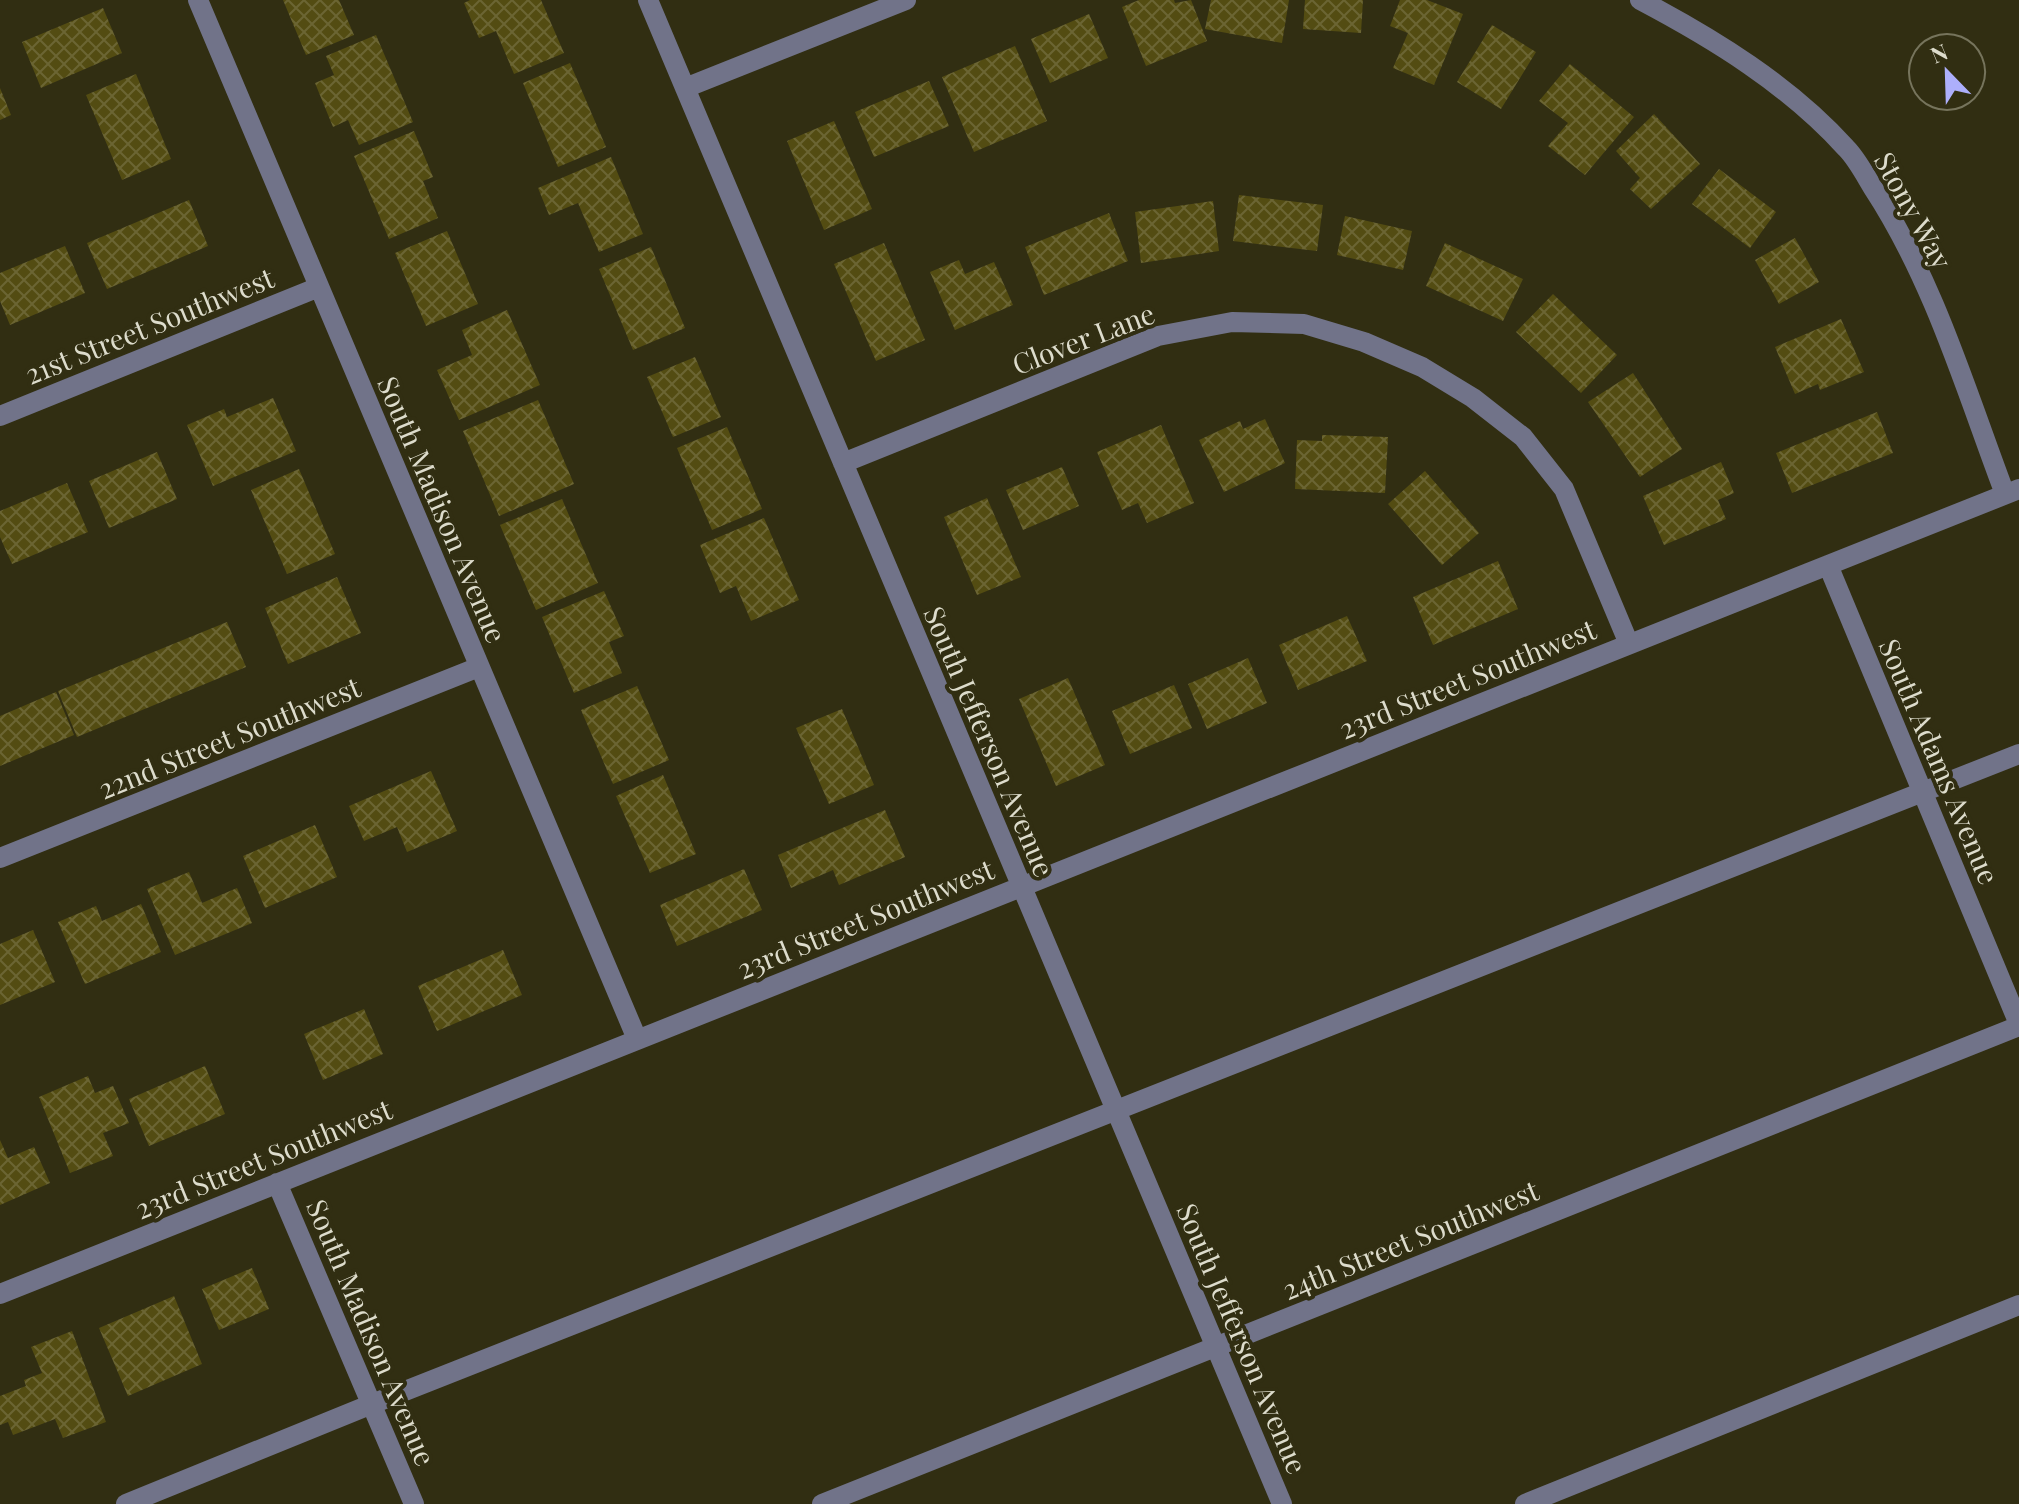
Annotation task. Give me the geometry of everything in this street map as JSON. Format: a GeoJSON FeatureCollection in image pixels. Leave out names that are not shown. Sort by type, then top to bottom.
{"type":"FeatureCollection","features":[{"type":"Feature","properties":{"kind":"street","name":"South Madison Avenue"},"geometry":{"type":"LineString","coordinates":[[198,0],[637,1039]]}},
{"type":"Feature","properties":{"kind":"street","name":"South Jefferson Avenue"},"geometry":{"type":"LineString","coordinates":[[648,0],[1282,1504]]}},
{"type":"Feature","properties":{"kind":"street"},"geometry":{"type":"LineString","coordinates":[[685,88],[906,0]]}},
{"type":"Feature","properties":{"kind":"street","name":"Stony Way"},"geometry":{"type":"LineString","coordinates":[[1640,0],[1789,93],[1848,150],[1896,222],[1931,297],[2012,492]]}},
{"type":"Feature","properties":{"kind":"street","name":"21st Street Southwest"},"geometry":{"type":"LineString","coordinates":[[0,416],[319,287]]}},
{"type":"Feature","properties":{"kind":"street","name":"Clover Lane"},"geometry":{"type":"LineString","coordinates":[[843,463],[1158,336],[1232,322],[1304,324],[1364,342],[1422,367],[1473,398],[1523,437],[1564,489],[1629,644]]}},
{"type":"Feature","properties":{"kind":"street","name":"23rd Street Southwest"},"geometry":{"type":"LineString","coordinates":[[0,1294],[2012,492]]}},
{"type":"Feature","properties":{"kind":"street","name":"South Adams Avenue"},"geometry":{"type":"LineString","coordinates":[[1828,565],[2019,1025]]}},
{"type":"Feature","properties":{"kind":"street","name":"22nd Street Southwest"},"geometry":{"type":"LineString","coordinates":[[0,858],[479,667]]}},
{"type":"Feature","properties":{"kind":"street"},"geometry":{"type":"LineString","coordinates":[[126,1504],[2019,754]]}},
{"type":"Feature","properties":{"kind":"street","name":"24th Street Southwest"},"geometry":{"type":"LineString","coordinates":[[822,1504],[2019,1025]]}},
{"type":"Feature","properties":{"kind":"street","name":"South Madison Avenue"},"geometry":{"type":"LineString","coordinates":[[277,1183],[414,1504]]}},
{"type":"Feature","properties":{"kind":"street"},"geometry":{"type":"LineString","coordinates":[[1525,1504],[2019,1305]]}},
{"type":"Feature","properties":{"kind":"building"},"geometry":{"type":"Polygon","coordinates":[[[283,0],[339,0],[354,35],[306,55],[283,0]]]}},
{"type":"Feature","properties":{"kind":"building"},"geometry":{"type":"Polygon","coordinates":[[[470,0],[541,0],[564,53],[514,74],[496,31],[479,38],[464,3],[470,0]]]}},
{"type":"Feature","properties":{"kind":"building"},"geometry":{"type":"Polygon","coordinates":[[[1139,0],[1174,0],[1175,3],[1191,0],[1207,41],[1146,66],[1122,7],[1139,0]]]}},
{"type":"Feature","properties":{"kind":"building"},"geometry":{"type":"Polygon","coordinates":[[[1211,0],[1289,0],[1282,43],[1205,29],[1211,0]]]}},
{"type":"Feature","properties":{"kind":"building"},"geometry":{"type":"Polygon","coordinates":[[[1305,0],[1363,0],[1361,33],[1303,29],[1305,0]]]}},
{"type":"Feature","properties":{"kind":"building"},"geometry":{"type":"Polygon","coordinates":[[[1400,0],[1427,0],[1463,14],[1434,85],[1393,68],[1408,33],[1390,26],[1400,0]]]}},
{"type":"Feature","properties":{"kind":"building"},"geometry":{"type":"Polygon","coordinates":[[[103,8],[122,53],[41,88],[22,42],[103,8]]]}},
{"type":"Feature","properties":{"kind":"building"},"geometry":{"type":"Polygon","coordinates":[[[1089,14],[1108,58],[1050,83],[1031,39],[1089,14]]]}},
{"type":"Feature","properties":{"kind":"building"},"geometry":{"type":"Polygon","coordinates":[[[1492,25],[1536,52],[1501,109],[1457,82],[1492,25]]]}},
{"type":"Feature","properties":{"kind":"building"},"geometry":{"type":"Polygon","coordinates":[[[376,35],[413,122],[359,145],[348,120],[333,127],[315,83],[334,75],[326,56],[376,35]]]}},
{"type":"Feature","properties":{"kind":"building"},"geometry":{"type":"Polygon","coordinates":[[[1015,46],[1047,121],[974,152],[942,77],[1015,46]]]}},
{"type":"Feature","properties":{"kind":"building"},"geometry":{"type":"Polygon","coordinates":[[[570,63],[606,147],[558,167],[523,83],[570,63]]]}},
{"type":"Feature","properties":{"kind":"building"},"geometry":{"type":"Polygon","coordinates":[[[1570,64],[1634,117],[1585,175],[1548,146],[1568,123],[1539,101],[1570,64]]]}},
{"type":"Feature","properties":{"kind":"building"},"geometry":{"type":"Polygon","coordinates":[[[136,74],[171,159],[122,180],[86,95],[136,74]]]}},
{"type":"Feature","properties":{"kind":"building"},"geometry":{"type":"Polygon","coordinates":[[[929,81],[949,126],[874,157],[855,112],[929,81]]]}},
{"type":"Feature","properties":{"kind":"building"},"geometry":{"type":"Polygon","coordinates":[[[0,88],[11,115],[0,120],[0,88]]]}},
{"type":"Feature","properties":{"kind":"building"},"geometry":{"type":"Polygon","coordinates":[[[1654,114],[1700,164],[1651,209],[1630,189],[1640,178],[1616,151],[1654,114]]]}},
{"type":"Feature","properties":{"kind":"building"},"geometry":{"type":"Polygon","coordinates":[[[834,121],[872,209],[824,230],[787,141],[834,121]]]}},
{"type":"Feature","properties":{"kind":"building"},"geometry":{"type":"Polygon","coordinates":[[[414,131],[433,177],[423,181],[438,218],[389,239],[354,156],[414,131]]]}},
{"type":"Feature","properties":{"kind":"building"},"geometry":{"type":"Polygon","coordinates":[[[611,157],[643,234],[599,252],[578,203],[549,215],[538,188],[611,157]]]}},
{"type":"Feature","properties":{"kind":"building"},"geometry":{"type":"Polygon","coordinates":[[[1719,169],[1776,212],[1750,248],[1692,204],[1719,169]]]}},
{"type":"Feature","properties":{"kind":"building"},"geometry":{"type":"Polygon","coordinates":[[[1239,195],[1323,205],[1317,251],[1233,241],[1239,195]]]}},
{"type":"Feature","properties":{"kind":"building"},"geometry":{"type":"Polygon","coordinates":[[[189,200],[208,246],[107,289],[87,243],[189,200]]]}},
{"type":"Feature","properties":{"kind":"building"},"geometry":{"type":"Polygon","coordinates":[[[1213,201],[1219,251],[1141,263],[1135,212],[1213,201]]]}},
{"type":"Feature","properties":{"kind":"building"},"geometry":{"type":"Polygon","coordinates":[[[1109,213],[1128,261],[1044,295],[1025,247],[1109,213]]]}},
{"type":"Feature","properties":{"kind":"building"},"geometry":{"type":"Polygon","coordinates":[[[1345,216],[1412,231],[1403,270],[1337,255],[1345,216]]]}},
{"type":"Feature","properties":{"kind":"building"},"geometry":{"type":"Polygon","coordinates":[[[447,231],[478,304],[426,326],[395,253],[447,231]]]}},
{"type":"Feature","properties":{"kind":"building"},"geometry":{"type":"Polygon","coordinates":[[[1795,238],[1819,282],[1779,304],[1755,260],[1795,238]]]}},
{"type":"Feature","properties":{"kind":"building"},"geometry":{"type":"Polygon","coordinates":[[[884,243],[925,340],[876,361],[834,264],[884,243]]]}},
{"type":"Feature","properties":{"kind":"building"},"geometry":{"type":"Polygon","coordinates":[[[1445,243],[1523,279],[1503,321],[1426,286],[1445,243]]]}},
{"type":"Feature","properties":{"kind":"building"},"geometry":{"type":"Polygon","coordinates":[[[65,246],[85,293],[10,325],[0,301],[0,273],[65,246]]]}},
{"type":"Feature","properties":{"kind":"building"},"geometry":{"type":"Polygon","coordinates":[[[651,247],[685,328],[633,350],[599,269],[651,247]]]}},
{"type":"Feature","properties":{"kind":"building"},"geometry":{"type":"Polygon","coordinates":[[[959,260],[965,274],[994,262],[1013,305],[955,330],[930,272],[959,260]]]}},
{"type":"Feature","properties":{"kind":"building"},"geometry":{"type":"Polygon","coordinates":[[[1553,294],[1617,355],[1581,393],[1516,332],[1553,294]]]}},
{"type":"Feature","properties":{"kind":"building"},"geometry":{"type":"Polygon","coordinates":[[[507,310],[540,385],[459,420],[437,370],[472,355],[462,330],[507,310]]]}},
{"type":"Feature","properties":{"kind":"building"},"geometry":{"type":"Polygon","coordinates":[[[1841,319],[1864,372],[1820,390],[1818,384],[1795,394],[1775,347],[1841,319]]]}},
{"type":"Feature","properties":{"kind":"building"},"geometry":{"type":"Polygon","coordinates":[[[695,357],[721,417],[673,437],[647,377],[695,357]]]}},
{"type":"Feature","properties":{"kind":"building"},"geometry":{"type":"Polygon","coordinates":[[[1633,373],[1682,449],[1640,477],[1588,402],[1633,373]]]}},
{"type":"Feature","properties":{"kind":"building"},"geometry":{"type":"Polygon","coordinates":[[[273,398],[296,451],[213,486],[187,425],[224,409],[227,417],[273,398]]]}},
{"type":"Feature","properties":{"kind":"building"},"geometry":{"type":"Polygon","coordinates":[[[538,400],[574,484],[499,516],[463,431],[538,400]]]}},
{"type":"Feature","properties":{"kind":"building"},"geometry":{"type":"Polygon","coordinates":[[[1877,412],[1893,453],[1792,493],[1776,453],[1877,412]]]}},
{"type":"Feature","properties":{"kind":"building"},"geometry":{"type":"Polygon","coordinates":[[[1265,419],[1285,463],[1224,492],[1199,440],[1240,421],[1243,429],[1265,419]]]}},
{"type":"Feature","properties":{"kind":"building"},"geometry":{"type":"Polygon","coordinates":[[[1161,425],[1194,503],[1147,523],[1138,503],[1122,510],[1097,452],[1161,425]]]}},
{"type":"Feature","properties":{"kind":"building"},"geometry":{"type":"Polygon","coordinates":[[[727,427],[762,509],[712,530],[677,448],[727,427]]]}},
{"type":"Feature","properties":{"kind":"building"},"geometry":{"type":"Polygon","coordinates":[[[1322,435],[1388,437],[1385,493],[1295,489],[1297,440],[1322,441],[1322,435]]]}},
{"type":"Feature","properties":{"kind":"building"},"geometry":{"type":"Polygon","coordinates":[[[157,452],[177,499],[109,528],[89,481],[157,452]]]}},
{"type":"Feature","properties":{"kind":"building"},"geometry":{"type":"Polygon","coordinates":[[[1721,462],[1734,493],[1718,500],[1726,519],[1664,545],[1643,496],[1721,462]]]}},
{"type":"Feature","properties":{"kind":"building"},"geometry":{"type":"Polygon","coordinates":[[[1062,467],[1079,506],[1023,530],[1006,490],[1062,467]]]}},
{"type":"Feature","properties":{"kind":"building"},"geometry":{"type":"Polygon","coordinates":[[[299,469],[335,554],[287,574],[251,490],[299,469]]]}},
{"type":"Feature","properties":{"kind":"building"},"geometry":{"type":"Polygon","coordinates":[[[1425,471],[1479,533],[1442,565],[1388,504],[1425,471]]]}},
{"type":"Feature","properties":{"kind":"building"},"geometry":{"type":"Polygon","coordinates":[[[67,483],[88,532],[12,564],[0,537],[0,511],[67,483]]]}},
{"type":"Feature","properties":{"kind":"building"},"geometry":{"type":"Polygon","coordinates":[[[987,498],[1021,577],[977,595],[944,517],[987,498]]]}},
{"type":"Feature","properties":{"kind":"building"},"geometry":{"type":"Polygon","coordinates":[[[562,499],[598,583],[536,610],[500,525],[562,499]]]}},
{"type":"Feature","properties":{"kind":"building"},"geometry":{"type":"Polygon","coordinates":[[[764,518],[799,600],[751,621],[736,586],[720,593],[700,545],[764,518]]]}},
{"type":"Feature","properties":{"kind":"building"},"geometry":{"type":"Polygon","coordinates":[[[1498,561],[1518,609],[1433,645],[1413,597],[1498,561]]]}},
{"type":"Feature","properties":{"kind":"building"},"geometry":{"type":"Polygon","coordinates":[[[337,577],[361,633],[288,664],[265,608],[337,577]]]}},
{"type":"Feature","properties":{"kind":"building"},"geometry":{"type":"Polygon","coordinates":[[[604,591],[624,636],[609,642],[622,673],[574,693],[542,617],[604,591]]]}},
{"type":"Feature","properties":{"kind":"building"},"geometry":{"type":"Polygon","coordinates":[[[1347,616],[1367,661],[1298,690],[1279,645],[1347,616]]]}},
{"type":"Feature","properties":{"kind":"building"},"geometry":{"type":"Polygon","coordinates":[[[227,622],[246,667],[77,737],[58,691],[227,622]]]}},
{"type":"Feature","properties":{"kind":"building"},"geometry":{"type":"Polygon","coordinates":[[[1248,658],[1267,703],[1207,729],[1188,684],[1248,658]]]}},
{"type":"Feature","properties":{"kind":"building"},"geometry":{"type":"Polygon","coordinates":[[[1068,678],[1105,765],[1056,786],[1019,699],[1068,678]]]}},
{"type":"Feature","properties":{"kind":"building"},"geometry":{"type":"Polygon","coordinates":[[[1174,685],[1192,728],[1130,754],[1112,711],[1174,685]]]}},
{"type":"Feature","properties":{"kind":"building"},"geometry":{"type":"Polygon","coordinates":[[[637,686],[669,760],[613,784],[581,710],[637,686]]]}},
{"type":"Feature","properties":{"kind":"building"},"geometry":{"type":"Polygon","coordinates":[[[56,692],[74,735],[0,766],[0,716],[56,692]]]}},
{"type":"Feature","properties":{"kind":"building"},"geometry":{"type":"Polygon","coordinates":[[[842,709],[874,785],[829,804],[796,728],[842,709]]]}},
{"type":"Feature","properties":{"kind":"building"},"geometry":{"type":"Polygon","coordinates":[[[431,771],[457,831],[407,852],[397,827],[364,841],[349,806],[431,771]]]}},
{"type":"Feature","properties":{"kind":"building"},"geometry":{"type":"Polygon","coordinates":[[[663,775],[696,854],[650,873],[616,796],[663,775]]]}},
{"type":"Feature","properties":{"kind":"building"},"geometry":{"type":"Polygon","coordinates":[[[885,810],[905,857],[839,885],[833,870],[791,888],[778,855],[885,810]]]}},
{"type":"Feature","properties":{"kind":"building"},"geometry":{"type":"Polygon","coordinates":[[[315,825],[337,877],[265,908],[243,856],[315,825]]]}},
{"type":"Feature","properties":{"kind":"building"},"geometry":{"type":"Polygon","coordinates":[[[744,869],[762,910],[677,946],[660,905],[744,869]]]}},
{"type":"Feature","properties":{"kind":"building"},"geometry":{"type":"Polygon","coordinates":[[[189,872],[202,903],[237,888],[252,923],[175,955],[147,889],[189,872]]]}},
{"type":"Feature","properties":{"kind":"building"},"geometry":{"type":"Polygon","coordinates":[[[141,904],[161,952],[85,984],[58,922],[96,906],[102,921],[141,904]]]}},
{"type":"Feature","properties":{"kind":"building"},"geometry":{"type":"Polygon","coordinates":[[[33,930],[55,982],[0,1005],[0,944],[33,930]]]}},
{"type":"Feature","properties":{"kind":"building"},"geometry":{"type":"Polygon","coordinates":[[[503,950],[522,995],[437,1031],[418,986],[503,950]]]}},
{"type":"Feature","properties":{"kind":"building"},"geometry":{"type":"Polygon","coordinates":[[[364,1009],[383,1054],[323,1080],[304,1034],[364,1009]]]}},
{"type":"Feature","properties":{"kind":"building"},"geometry":{"type":"Polygon","coordinates":[[[205,1066],[225,1114],[149,1146],[129,1099],[205,1066]]]}},
{"type":"Feature","properties":{"kind":"building"},"geometry":{"type":"Polygon","coordinates":[[[88,1076],[95,1093],[113,1086],[129,1123],[103,1133],[113,1156],[70,1173],[39,1097],[88,1076]]]}},
{"type":"Feature","properties":{"kind":"building"},"geometry":{"type":"Polygon","coordinates":[[[0,1140],[8,1158],[34,1147],[50,1183],[0,1205],[0,1140]]]}},
{"type":"Feature","properties":{"kind":"building"},"geometry":{"type":"Polygon","coordinates":[[[252,1268],[269,1309],[219,1330],[202,1289],[252,1268]]]}},
{"type":"Feature","properties":{"kind":"building"},"geometry":{"type":"Polygon","coordinates":[[[174,1296],[202,1364],[128,1396],[99,1328],[174,1296]]]}},
{"type":"Feature","properties":{"kind":"building"},"geometry":{"type":"Polygon","coordinates":[[[72,1331],[106,1422],[63,1438],[55,1419],[13,1435],[8,1422],[0,1425],[0,1396],[26,1386],[24,1380],[42,1373],[31,1347],[72,1331]]]}}]}
